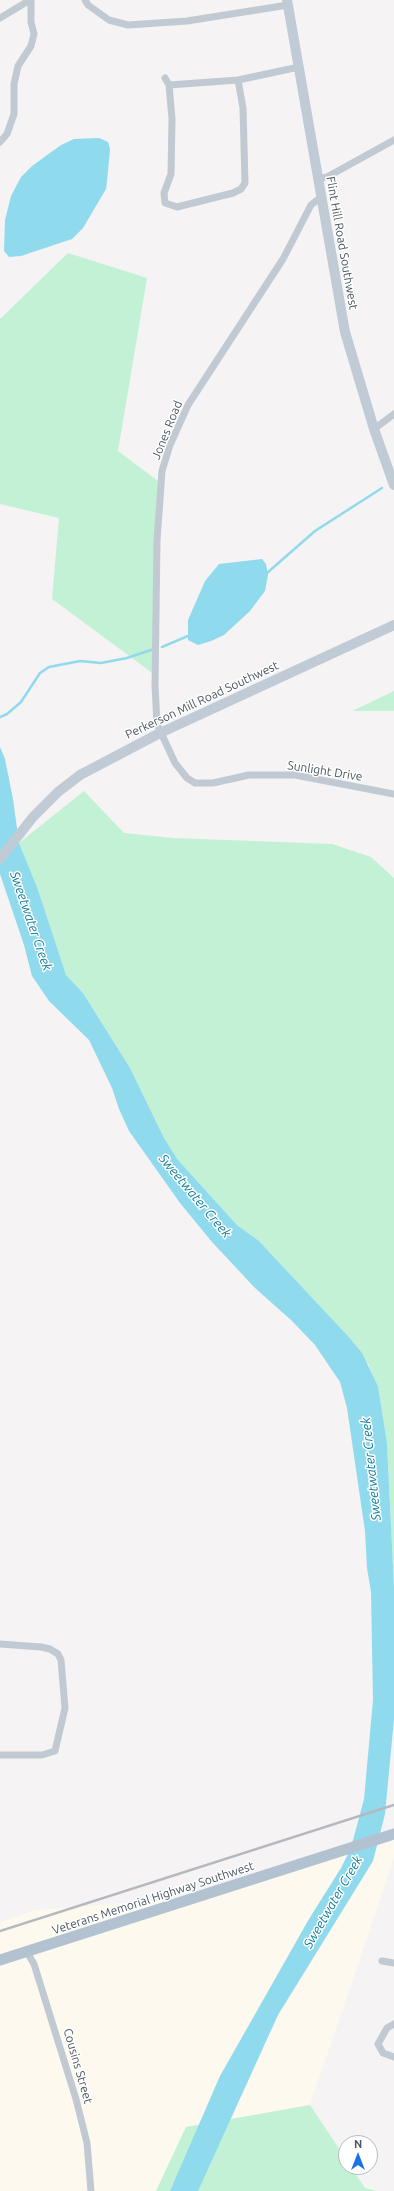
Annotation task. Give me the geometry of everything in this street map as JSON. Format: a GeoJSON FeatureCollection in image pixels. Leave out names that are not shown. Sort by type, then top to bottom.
{"type":"FeatureCollection","features":[{"type":"Feature","properties":{"kind":"main road","name":"Veterans Memorial Highway Southwest"},"geometry":{"type":"LineString","coordinates":[[0,1960],[394,1834]]}},
{"type":"Feature","properties":{"kind":"street"},"geometry":{"type":"LineString","coordinates":[[0,18],[30,0],[31,22],[34,34],[31,46],[18,66],[14,84],[14,114],[7,134],[0,142]]}},
{"type":"Feature","properties":{"kind":"street"},"geometry":{"type":"LineString","coordinates":[[85,0],[88,5],[109,20],[128,25],[187,22],[288,2]]}},
{"type":"Feature","properties":{"kind":"street","name":"Flint Hill Road Southwest"},"geometry":{"type":"LineString","coordinates":[[288,2],[320,198],[345,332],[374,429],[394,485]]}},
{"type":"Feature","properties":{"kind":"street"},"geometry":{"type":"LineString","coordinates":[[238,80],[243,108],[245,183],[241,189],[233,193],[177,207],[165,203],[164,193],[171,174],[172,119],[167,82],[238,80],[299,67]]}},
{"type":"Feature","properties":{"kind":"street"},"geometry":{"type":"LineString","coordinates":[[317,179],[327,177],[394,140]]}},
{"type":"Feature","properties":{"kind":"street","name":"Jones Road"},"geometry":{"type":"LineString","coordinates":[[160,733],[157,724],[155,686],[156,574],[162,471],[170,445],[188,405],[284,259],[311,205],[320,198]]}},
{"type":"Feature","properties":{"kind":"street"},"geometry":{"type":"LineString","coordinates":[[374,429],[394,414]]}},
{"type":"Feature","properties":{"kind":"street","name":"Perkerson Mill Road Southwest"},"geometry":{"type":"LineString","coordinates":[[0,859],[33,817],[58,792],[80,775],[160,733],[394,624]]}},
{"type":"Feature","properties":{"kind":"street","name":"Sunlight Drive"},"geometry":{"type":"LineString","coordinates":[[160,733],[175,763],[187,778],[195,783],[213,783],[249,775],[295,775],[394,794]]}},
{"type":"Feature","properties":{"kind":"street"},"geometry":{"type":"LineString","coordinates":[[0,1644],[37,1646],[50,1649],[58,1654],[61,1660],[65,1708],[55,1751],[42,1755],[0,1755]]}},
{"type":"Feature","properties":{"kind":"street","name":"Cousins Street"},"geometry":{"type":"LineString","coordinates":[[27,1952],[34,1964],[76,2096],[87,2143],[91,2191]]}},
{"type":"Feature","properties":{"kind":"street"},"geometry":{"type":"LineString","coordinates":[[382,1961],[394,1962]]}},
{"type":"Feature","properties":{"kind":"street"},"geometry":{"type":"LineString","coordinates":[[394,2024],[386,2028],[378,2044],[383,2053],[394,2057]]}},
{"type":"Feature","properties":{"kind":"shaded area"},"geometry":{"type":"Polygon","coordinates":[[[394,1835],[394,1858],[310,2105],[186,2127],[156,2191],[0,2191],[0,1922],[36,1910],[202,1897],[394,1835]]]}},
{"type":"Feature","properties":{"kind":"green space"},"geometry":{"type":"Polygon","coordinates":[[[68,253],[147,278],[118,451],[158,481],[155,675],[52,599],[59,518],[0,504],[0,319],[68,253]]]}},
{"type":"Feature","properties":{"kind":"green space"},"geometry":{"type":"Polygon","coordinates":[[[394,691],[394,711],[352,711],[394,691]]]}},
{"type":"Feature","properties":{"kind":"green space"},"geometry":{"type":"Polygon","coordinates":[[[84,791],[124,833],[173,838],[332,844],[371,857],[394,878],[394,1588],[387,1443],[378,1386],[368,1364],[347,1335],[259,1241],[237,1225],[178,1160],[164,1138],[130,1068],[83,993],[66,975],[19,843],[84,791]]]}},
{"type":"Feature","properties":{"kind":"green space"},"geometry":{"type":"Polygon","coordinates":[[[310,2105],[338,2147],[338,2175],[356,2175],[365,2188],[377,2191],[156,2191],[186,2127],[310,2105]]]}},
{"type":"Feature","properties":{"kind":"water"},"geometry":{"type":"Polygon","coordinates":[[[99,138],[108,142],[110,149],[106,189],[83,228],[72,239],[21,256],[9,257],[4,251],[5,220],[11,196],[21,177],[32,166],[61,145],[74,139],[99,138]]]}},
{"type":"Feature","properties":{"kind":"water"},"geometry":{"type":"Polygon","coordinates":[[[262,559],[266,564],[268,575],[265,591],[250,611],[224,635],[198,645],[188,640],[188,620],[205,581],[219,564],[262,559]]]}},
{"type":"Feature","properties":{"kind":"water","name":"Sweetwater Creek"},"geometry":{"type":"Polygon","coordinates":[[[0,747],[5,759],[13,799],[19,843],[38,890],[66,975],[83,993],[130,1068],[164,1138],[178,1160],[237,1225],[259,1241],[362,1353],[378,1386],[387,1443],[394,1588],[394,1719],[385,1814],[373,1861],[278,2015],[198,2191],[170,2191],[220,2076],[309,1919],[341,1868],[351,1848],[364,1799],[373,1700],[371,1592],[367,1568],[365,1531],[347,1408],[340,1382],[315,1345],[291,1320],[255,1288],[212,1242],[180,1203],[129,1131],[119,1109],[112,1088],[89,1040],[49,1001],[32,976],[24,945],[0,874],[0,747]]]}},
{"type":"Feature","properties":{"kind":"waterway"},"geometry":{"type":"LineString","coordinates":[[267,573],[315,531],[382,488]]}},
{"type":"Feature","properties":{"kind":"waterway"},"geometry":{"type":"LineString","coordinates":[[162,647],[188,636]]}},
{"type":"Feature","properties":{"kind":"waterway"},"geometry":{"type":"LineString","coordinates":[[0,717],[7,714],[21,702],[40,673],[49,667],[80,661],[101,663],[127,658],[154,649]]}},
{"type":"Feature","properties":{"kind":"railway"},"geometry":{"type":"LineString","coordinates":[[0,1931],[394,1805]]}}]}
